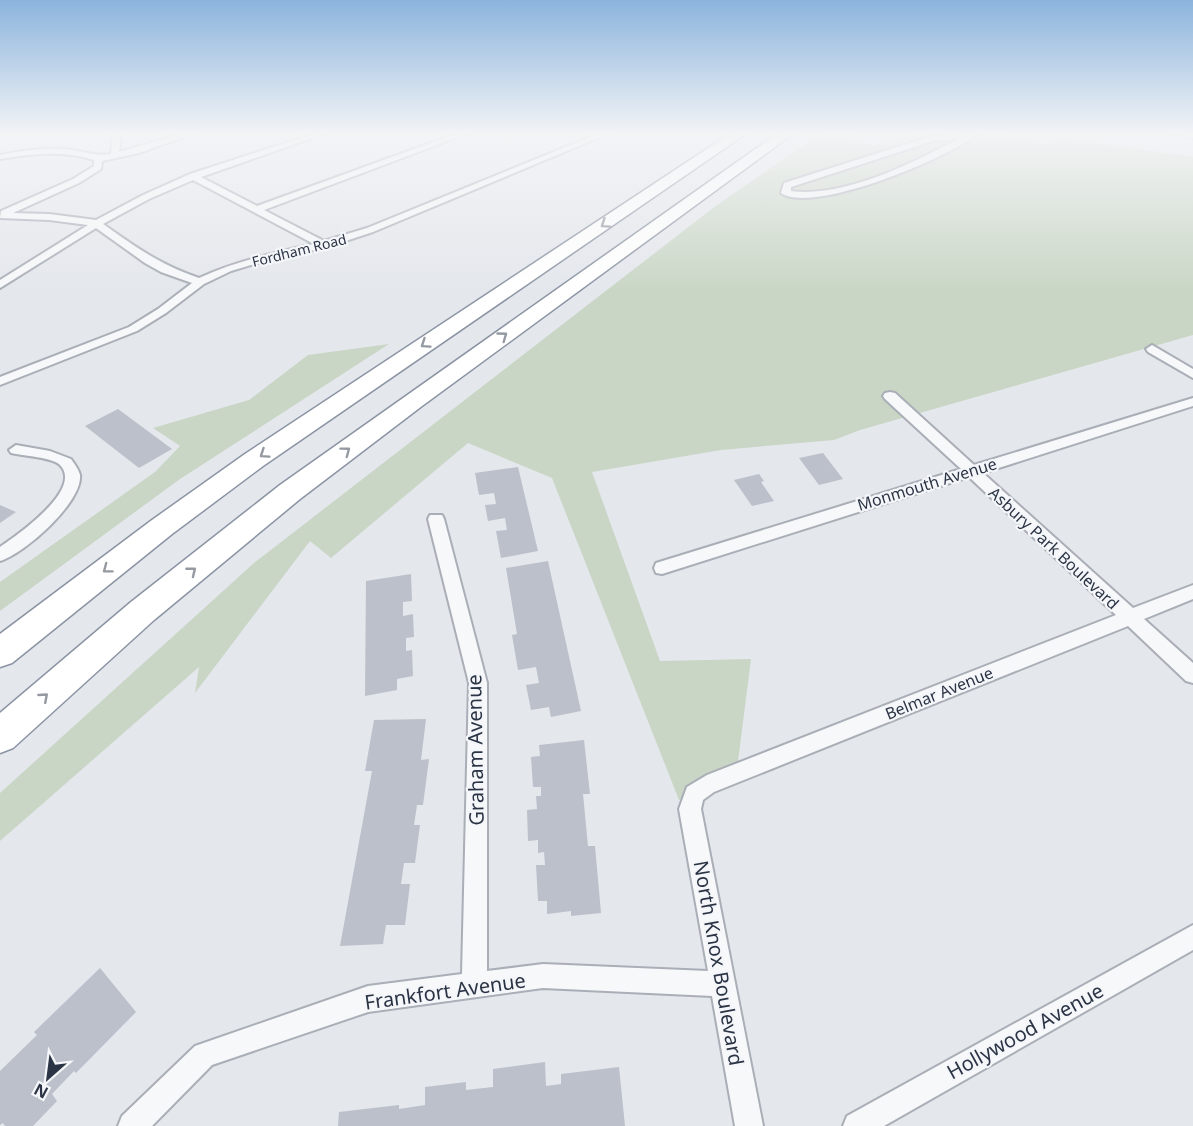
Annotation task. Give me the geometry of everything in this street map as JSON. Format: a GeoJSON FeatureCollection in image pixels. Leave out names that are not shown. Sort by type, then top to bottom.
{"type":"FeatureCollection","features":[{"type":"Feature","properties":{"kind":"highway"},"geometry":{"type":"LineString","coordinates":[[0,653],[162,527],[254,460],[662,186]]}},
{"type":"Feature","properties":{"kind":"highway"},"geometry":{"type":"LineString","coordinates":[[0,736],[182,579],[290,493],[712,186]]}},
{"type":"Feature","properties":{"kind":"street"},"geometry":{"type":"LineString","coordinates":[[0,215],[66,186]]}},
{"type":"Feature","properties":{"kind":"street"},"geometry":{"type":"LineString","coordinates":[[0,285],[95,223],[172,186]]}},
{"type":"Feature","properties":{"kind":"street"},"geometry":{"type":"LineString","coordinates":[[212,186],[323,245]]}},
{"type":"Feature","properties":{"kind":"street"},"geometry":{"type":"LineString","coordinates":[[257,209],[321,186]]}},
{"type":"Feature","properties":{"kind":"street","name":"Fordham Road"},"geometry":{"type":"LineString","coordinates":[[0,381],[133,329],[162,311],[200,282],[258,259],[323,245],[370,230],[478,186]]}},
{"type":"Feature","properties":{"kind":"street"},"geometry":{"type":"LineString","coordinates":[[787,186],[786,193],[810,197],[852,186]]}},
{"type":"Feature","properties":{"kind":"street"},"geometry":{"type":"LineString","coordinates":[[0,215],[49,217],[95,223],[165,270],[200,282]]}},
{"type":"Feature","properties":{"kind":"street"},"geometry":{"type":"LineString","coordinates":[[1152,349],[1193,374]]}},
{"type":"Feature","properties":{"kind":"street","name":"Asbury Park Boulevard"},"geometry":{"type":"LineString","coordinates":[[890,396],[1193,675]]}},
{"type":"Feature","properties":{"kind":"street","name":"Monmouth Avenue"},"geometry":{"type":"LineString","coordinates":[[662,568],[1193,402]]}},
{"type":"Feature","properties":{"kind":"street"},"geometry":{"type":"LineString","coordinates":[[0,555],[50,516],[71,488],[73,480],[72,471],[62,460],[16,450]]}},
{"type":"Feature","properties":{"kind":"street","name":"Graham Avenue"},"geometry":{"type":"LineString","coordinates":[[436,519],[478,682],[474,986]]}},
{"type":"Feature","properties":{"kind":"street","name":"Belmar Avenue"},"geometry":{"type":"LineString","coordinates":[[690,800],[694,794],[707,785],[1193,592]]}},
{"type":"Feature","properties":{"kind":"street","name":"North Knox Boulevard"},"geometry":{"type":"LineString","coordinates":[[690,800],[749,1126]]}},
{"type":"Feature","properties":{"kind":"street","name":"Hollywood Avenue"},"geometry":{"type":"LineString","coordinates":[[857,1126],[1193,937]]}},
{"type":"Feature","properties":{"kind":"street","name":"Frankfort Avenue"},"geometry":{"type":"LineString","coordinates":[[132,1126],[204,1055],[368,999],[543,976],[723,984]]}},
{"type":"Feature","properties":{"kind":"green space"},"geometry":{"type":"Polygon","coordinates":[[[745,186],[1193,186],[1193,335],[860,430],[834,440],[721,450],[592,472],[660,661],[751,659],[737,769],[679,800],[552,478],[468,443],[331,558],[310,541],[195,693],[199,667],[0,841],[0,793],[254,563],[713,208],[745,186]]]}},
{"type":"Feature","properties":{"kind":"green space"},"geometry":{"type":"Polygon","coordinates":[[[389,344],[180,479],[0,611],[0,582],[155,472],[180,446],[153,428],[249,400],[308,355],[389,344]]]}},
{"type":"Feature","properties":{"kind":"building"},"geometry":{"type":"Polygon","coordinates":[[[118,409],[172,449],[139,468],[85,426],[118,409]]]}},
{"type":"Feature","properties":{"kind":"building"},"geometry":{"type":"Polygon","coordinates":[[[823,453],[843,479],[819,485],[799,458],[823,453]]]}},
{"type":"Feature","properties":{"kind":"building"},"geometry":{"type":"Polygon","coordinates":[[[518,467],[538,551],[501,558],[496,531],[507,530],[505,518],[488,521],[485,505],[496,504],[494,493],[479,495],[475,473],[518,467]]]}},
{"type":"Feature","properties":{"kind":"building"},"geometry":{"type":"Polygon","coordinates":[[[759,474],[764,481],[761,482],[774,501],[752,506],[734,480],[759,474]]]}},
{"type":"Feature","properties":{"kind":"building"},"geometry":{"type":"Polygon","coordinates":[[[0,505],[16,512],[0,523],[0,505]]]}},
{"type":"Feature","properties":{"kind":"building"},"geometry":{"type":"Polygon","coordinates":[[[548,561],[581,711],[551,717],[549,707],[531,710],[526,685],[539,683],[536,667],[518,670],[512,635],[517,634],[506,568],[548,561]]]}},
{"type":"Feature","properties":{"kind":"building"},"geometry":{"type":"Polygon","coordinates":[[[411,574],[412,601],[403,602],[403,616],[413,614],[414,637],[406,638],[406,651],[412,650],[413,676],[397,679],[397,690],[365,696],[366,581],[411,574]]]}},
{"type":"Feature","properties":{"kind":"building"},"geometry":{"type":"Polygon","coordinates":[[[426,719],[421,760],[429,759],[423,805],[417,805],[414,825],[420,825],[415,863],[404,863],[401,884],[410,884],[405,925],[386,925],[383,944],[340,946],[372,771],[365,771],[374,720],[426,719]]]}},
{"type":"Feature","properties":{"kind":"building"},"geometry":{"type":"Polygon","coordinates":[[[584,740],[590,794],[583,794],[588,846],[595,846],[601,913],[571,916],[571,911],[547,914],[547,901],[538,901],[536,865],[545,865],[544,852],[538,853],[538,840],[528,841],[527,810],[537,809],[536,796],[541,796],[541,787],[533,787],[531,757],[540,756],[539,745],[584,740]]]}},
{"type":"Feature","properties":{"kind":"building"},"geometry":{"type":"Polygon","coordinates":[[[100,968],[136,1012],[52,1094],[57,1101],[33,1126],[5,1126],[3,1123],[0,1125],[0,1071],[37,1035],[34,1032],[100,968]]]}},
{"type":"Feature","properties":{"kind":"building"},"geometry":{"type":"Polygon","coordinates":[[[545,1062],[546,1086],[561,1084],[561,1074],[619,1067],[625,1126],[338,1126],[339,1112],[399,1105],[399,1109],[425,1105],[425,1087],[466,1082],[466,1090],[493,1087],[493,1069],[545,1062]]]}}]}
